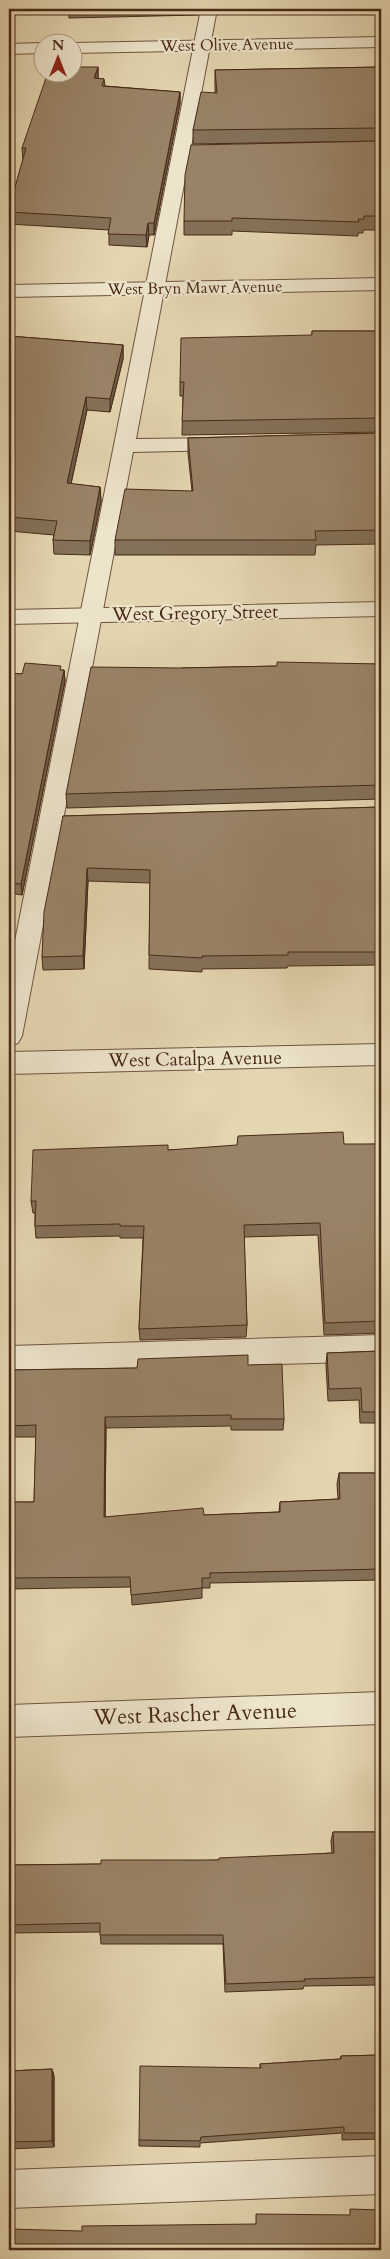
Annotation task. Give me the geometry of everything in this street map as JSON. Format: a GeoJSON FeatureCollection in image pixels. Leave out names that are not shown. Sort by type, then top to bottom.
{"type":"FeatureCollection","features":[{"type":"Feature","properties":{"kind":"street"},"geometry":{"type":"LineString","coordinates":[[9,1036],[61,819],[90,616],[154,289],[190,152],[202,46],[209,9]]}},
{"type":"Feature","properties":{"kind":"street","name":"West Olive Avenue"},"geometry":{"type":"LineString","coordinates":[[82,48],[381,42]]}},
{"type":"Feature","properties":{"kind":"street"},"geometry":{"type":"LineString","coordinates":[[9,49],[32,48]]}},
{"type":"Feature","properties":{"kind":"street","name":"West Bryn Mawr Avenue"},"geometry":{"type":"LineString","coordinates":[[9,291],[381,284]]}},
{"type":"Feature","properties":{"kind":"street"},"geometry":{"type":"LineString","coordinates":[[123,446],[242,443]]}},
{"type":"Feature","properties":{"kind":"street","name":"West Gregory Street"},"geometry":{"type":"LineString","coordinates":[[9,618],[381,609]]}},
{"type":"Feature","properties":{"kind":"street","name":"West Catalpa Avenue"},"geometry":{"type":"LineString","coordinates":[[9,1063],[381,1054]]}},
{"type":"Feature","properties":{"kind":"street"},"geometry":{"type":"LineString","coordinates":[[9,1359],[381,1348]]}},
{"type":"Feature","properties":{"kind":"street","name":"West Rascher Avenue"},"geometry":{"type":"LineString","coordinates":[[9,1721],[381,1708]]}},
{"type":"Feature","properties":{"kind":"street"},"geometry":{"type":"LineString","coordinates":[[9,2190],[381,2175]]}},
{"type":"Feature","properties":{"kind":"building"},"geometry":{"type":"Polygon","coordinates":[[[82,67],[98,67],[94,78],[104,79],[102,86],[180,92],[154,223],[148,223],[146,235],[108,234],[111,218],[9,212],[26,148],[22,148],[45,82],[82,82],[82,67]]]}},
{"type":"Feature","properties":{"kind":"building"},"geometry":{"type":"Polygon","coordinates":[[[381,67],[381,128],[193,130],[201,92],[217,93],[215,70],[381,67]]]}},
{"type":"Feature","properties":{"kind":"building"},"geometry":{"type":"Polygon","coordinates":[[[381,141],[381,216],[364,216],[364,219],[358,219],[359,222],[232,218],[232,221],[184,221],[185,175],[191,145],[381,141]]]}},
{"type":"Feature","properties":{"kind":"building"},"geometry":{"type":"Polygon","coordinates":[[[312,331],[381,331],[381,418],[182,421],[184,382],[180,382],[181,338],[312,335],[312,331]]]}},
{"type":"Feature","properties":{"kind":"building"},"geometry":{"type":"Polygon","coordinates":[[[9,336],[123,345],[110,399],[86,397],[67,483],[100,487],[90,541],[53,540],[57,521],[9,517],[9,336]]]}},
{"type":"Feature","properties":{"kind":"building"},"geometry":{"type":"Polygon","coordinates":[[[381,433],[381,530],[315,531],[316,540],[115,540],[125,489],[193,491],[188,438],[381,433]]]}},
{"type":"Feature","properties":{"kind":"building"},"geometry":{"type":"Polygon","coordinates":[[[277,662],[381,664],[381,785],[66,794],[91,667],[277,666],[277,662]]]}},
{"type":"Feature","properties":{"kind":"building"},"geometry":{"type":"Polygon","coordinates":[[[25,663],[61,666],[60,670],[64,670],[21,884],[9,883],[9,673],[22,674],[25,663]]]}},
{"type":"Feature","properties":{"kind":"building"},"geometry":{"type":"Polygon","coordinates":[[[381,807],[381,952],[288,952],[288,955],[202,956],[202,958],[149,955],[150,870],[87,868],[83,956],[42,957],[44,912],[63,816],[381,807]]]}},
{"type":"Feature","properties":{"kind":"building"},"geometry":{"type":"Polygon","coordinates":[[[343,1132],[344,1144],[381,1144],[381,1321],[325,1323],[320,1223],[244,1225],[247,1325],[139,1329],[144,1226],[120,1226],[120,1224],[35,1226],[36,1201],[31,1201],[33,1150],[168,1145],[168,1150],[237,1145],[238,1136],[343,1132]]]}},
{"type":"Feature","properties":{"kind":"building"},"geometry":{"type":"Polygon","coordinates":[[[381,1351],[381,1412],[362,1412],[361,1388],[329,1389],[327,1353],[381,1351]]]}},
{"type":"Feature","properties":{"kind":"building"},"geometry":{"type":"Polygon","coordinates":[[[248,1355],[248,1365],[282,1364],[284,1419],[231,1419],[231,1415],[105,1417],[104,1517],[203,1508],[204,1515],[280,1512],[280,1502],[340,1499],[339,1473],[381,1473],[381,1569],[210,1573],[210,1578],[202,1578],[202,1588],[131,1595],[130,1577],[9,1578],[9,1502],[34,1502],[36,1425],[9,1426],[9,1370],[137,1368],[138,1359],[248,1355]]]}},
{"type":"Feature","properties":{"kind":"building"},"geometry":{"type":"Polygon","coordinates":[[[333,1832],[381,1832],[381,1977],[226,1984],[223,1935],[100,1935],[100,1923],[9,1925],[9,1865],[101,1864],[101,1860],[219,1860],[219,1858],[334,1853],[333,1832]]]}},
{"type":"Feature","properties":{"kind":"building"},"geometry":{"type":"Polygon","coordinates":[[[381,2055],[381,2133],[344,2133],[344,2127],[201,2137],[200,2141],[139,2140],[140,2066],[261,2068],[260,2064],[341,2059],[341,2056],[381,2055]]]}},
{"type":"Feature","properties":{"kind":"building"},"geometry":{"type":"Polygon","coordinates":[[[52,2069],[52,2141],[9,2142],[9,2071],[52,2069]]]}},
{"type":"Feature","properties":{"kind":"building"},"geometry":{"type":"Polygon","coordinates":[[[350,2209],[381,2210],[381,2250],[9,2250],[9,2229],[82,2231],[82,2226],[256,2224],[256,2214],[350,2215],[350,2209]]]}}]}
